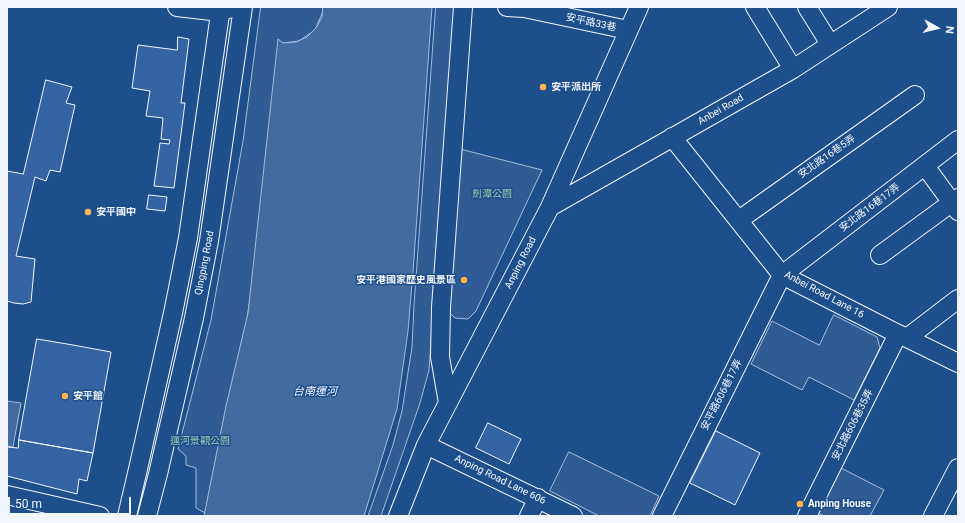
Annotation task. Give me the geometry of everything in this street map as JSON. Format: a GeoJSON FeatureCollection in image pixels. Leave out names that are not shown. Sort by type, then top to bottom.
{"type":"FeatureCollection","features":[{"type":"Feature","properties":{"kind":"street"},"geometry":{"type":"LineString","coordinates":[[127,516],[170,328],[188,238],[225,9],[177,7]]}},
{"type":"Feature","properties":{"kind":"street","name":"Qingping Road"},"geometry":{"type":"LineString","coordinates":[[147,516],[194,318],[209,241],[243,7]]}},
{"type":"Feature","properties":{"kind":"street"},"geometry":{"type":"LineString","coordinates":[[448,403],[440,357],[441,307],[463,7]]}},
{"type":"Feature","properties":{"kind":"street","name":"安平路33巷"},"geometry":{"type":"LineString","coordinates":[[507,7],[524,8],[628,30]]}},
{"type":"Feature","properties":{"kind":"street","name":"Anping Road"},"geometry":{"type":"LineString","coordinates":[[398,516],[426,445],[550,207],[639,7]]}},
{"type":"Feature","properties":{"kind":"street"},"geometry":{"type":"LineString","coordinates":[[755,7],[793,68]]}},
{"type":"Feature","properties":{"kind":"street"},"geometry":{"type":"LineString","coordinates":[[807,7],[830,44]]}},
{"type":"Feature","properties":{"kind":"street","name":"Anbei Road"},"geometry":{"type":"LineString","coordinates":[[550,207],[793,68],[888,7]]}},
{"type":"Feature","properties":{"kind":"street","name":"安北路16巷5弄"},"geometry":{"type":"LineString","coordinates":[[738,220],[915,95]]}},
{"type":"Feature","properties":{"kind":"street","name":"Anbei Road Lane 16"},"geometry":{"type":"LineString","coordinates":[[672,137],[782,275],[958,363]]}},
{"type":"Feature","properties":{"kind":"street","name":"安北路16巷17弄"},"geometry":{"type":"LineString","coordinates":[[782,275],[958,140]]}},
{"type":"Feature","properties":{"kind":"street"},"geometry":{"type":"LineString","coordinates":[[880,256],[956,204],[925,166]]}},
{"type":"Feature","properties":{"kind":"street","name":"安平路606巷17弄"},"geometry":{"type":"LineString","coordinates":[[662,516],[782,275]]}},
{"type":"Feature","properties":{"kind":"street"},"geometry":{"type":"LineString","coordinates":[[903,336],[958,299]]}},
{"type":"Feature","properties":{"kind":"street","name":"安北路606巷35弄"},"geometry":{"type":"LineString","coordinates":[[807,516],[903,336]]}},
{"type":"Feature","properties":{"kind":"street","name":"Anping Road Lane 606"},"geometry":{"type":"LineString","coordinates":[[426,445],[538,498],[568,515]]}},
{"type":"Feature","properties":{"kind":"street"},"geometry":{"type":"LineString","coordinates":[[933,516],[958,468]]}},
{"type":"Feature","properties":{"kind":"street"},"geometry":{"type":"LineString","coordinates":[[7,495],[100,516]]}},
{"type":"Feature","properties":{"kind":"street"},"geometry":{"type":"LineString","coordinates":[[529,516],[538,498]]}},
{"type":"Feature","properties":{"kind":"shaded area","name":"運河景觀公園"},"geometry":{"type":"Polygon","coordinates":[[[261,7],[323,7],[323,11],[315,30],[299,41],[283,43],[260,228],[245,333],[205,513],[196,508],[196,468],[186,465],[186,456],[178,449],[211,320],[243,141],[261,7]]]}},
{"type":"Feature","properties":{"kind":"shaded area"},"geometry":{"type":"Polygon","coordinates":[[[436,7],[455,7],[429,370],[420,403],[381,516],[368,516],[393,445],[402,411],[412,347],[436,7]]]}},
{"type":"Feature","properties":{"kind":"shaded area","name":"劍潭公園"},"geometry":{"type":"Polygon","coordinates":[[[460,149],[542,170],[476,311],[468,319],[455,318],[449,312],[460,149]]]}},
{"type":"Feature","properties":{"kind":"shaded area"},"geometry":{"type":"Polygon","coordinates":[[[834,315],[877,337],[880,348],[854,400],[809,377],[802,390],[751,364],[772,321],[819,345],[834,315]]]}},
{"type":"Feature","properties":{"kind":"shaded area"},"geometry":{"type":"Polygon","coordinates":[[[569,452],[659,496],[650,516],[599,516],[550,491],[569,452]]]}},
{"type":"Feature","properties":{"kind":"shaded area"},"geometry":{"type":"Polygon","coordinates":[[[841,468],[884,490],[870,516],[824,516],[818,513],[841,468]]]}},
{"type":"Feature","properties":{"kind":"water","name":"台南運河"},"geometry":{"type":"Polygon","coordinates":[[[323,7],[432,7],[408,331],[397,409],[364,516],[204,516],[226,406],[248,313],[278,39],[283,43],[296,42],[307,37],[316,28],[322,17],[323,7]]]}},
{"type":"Feature","properties":{"kind":"water"},"geometry":{"type":"Polygon","coordinates":[[[7,401],[21,403],[13,447],[7,446],[7,401]]]}},
{"type":"Feature","properties":{"kind":"building"},"geometry":{"type":"Polygon","coordinates":[[[178,37],[189,39],[181,103],[185,103],[174,188],[154,186],[160,143],[169,144],[170,140],[161,139],[163,118],[146,116],[150,91],[132,88],[138,45],[177,50],[178,37]]]}},
{"type":"Feature","properties":{"kind":"building"},"geometry":{"type":"Polygon","coordinates":[[[46,80],[72,87],[66,103],[75,105],[60,172],[50,170],[46,181],[35,177],[16,256],[35,259],[31,302],[23,304],[14,303],[7,301],[7,171],[23,174],[46,80]]]}},
{"type":"Feature","properties":{"kind":"building"},"geometry":{"type":"Polygon","coordinates":[[[149,195],[167,197],[165,211],[147,209],[149,195]]]}},
{"type":"Feature","properties":{"kind":"building","name":"安平館"},"geometry":{"type":"Polygon","coordinates":[[[37,339],[111,352],[93,453],[19,440],[37,339]]]}},
{"type":"Feature","properties":{"kind":"building"},"geometry":{"type":"Polygon","coordinates":[[[488,423],[521,439],[509,464],[476,448],[488,423]]]}},
{"type":"Feature","properties":{"kind":"building"},"geometry":{"type":"Polygon","coordinates":[[[716,431],[760,453],[735,505],[690,483],[716,431]]]}},
{"type":"Feature","properties":{"kind":"building"},"geometry":{"type":"Polygon","coordinates":[[[19,440],[93,453],[87,481],[79,479],[77,494],[7,476],[7,447],[18,448],[19,440]]]}},
{"type":"Feature","properties":{"kind":"place","name":"安平派出所"},"geometry":{"type":"Point","coordinates":[543,87]}},
{"type":"Feature","properties":{"kind":"place","name":"安平國中"},"geometry":{"type":"Point","coordinates":[88,212]}},
{"type":"Feature","properties":{"kind":"place","name":"安平港國家歷史風景區"},"geometry":{"type":"Point","coordinates":[464,280]}},
{"type":"Feature","properties":{"kind":"place","name":"安平館"},"geometry":{"type":"Point","coordinates":[65,396]}},
{"type":"Feature","properties":{"kind":"place","name":"Anping House"},"geometry":{"type":"Point","coordinates":[800,504]}}]}
